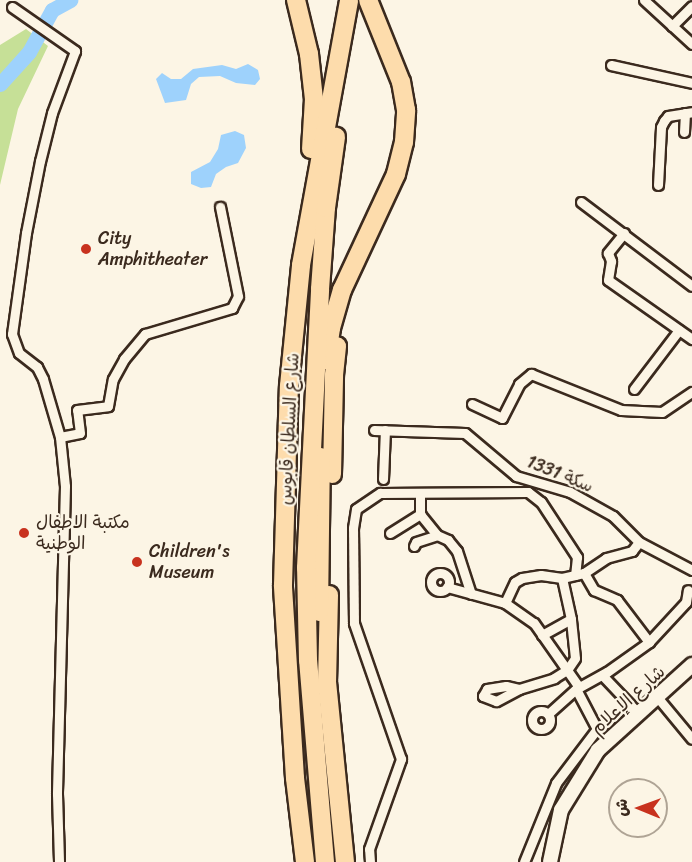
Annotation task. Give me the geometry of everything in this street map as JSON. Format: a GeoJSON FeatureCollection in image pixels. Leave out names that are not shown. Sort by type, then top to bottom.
{"type":"FeatureCollection","features":[{"type":"Feature","properties":{"kind":"highway"},"geometry":{"type":"LineString","coordinates":[[296,0],[309,54],[314,99],[301,265]]}},
{"type":"Feature","properties":{"kind":"highway","name":"شارع السلطان قابوس"},"geometry":{"type":"LineString","coordinates":[[305,862],[292,732],[283,585],[289,397],[301,265],[349,0]]}},
{"type":"Feature","properties":{"kind":"highway","name":"شارع السلطان قابوس"},"geometry":{"type":"LineString","coordinates":[[325,862],[308,660],[306,568],[308,474],[326,208],[343,84],[362,0]]}},
{"type":"Feature","properties":{"kind":"highway"},"geometry":{"type":"LineString","coordinates":[[318,798],[320,510],[325,365],[331,328],[342,290],[396,174],[404,142],[406,110],[401,82],[368,0]]}},
{"type":"Feature","properties":{"kind":"highway"},"geometry":{"type":"LineString","coordinates":[[345,862],[327,682],[334,375],[338,336],[362,246]]}},
{"type":"Feature","properties":{"kind":"main road","name":"شارع الإعلام"},"geometry":{"type":"LineString","coordinates":[[550,862],[561,810],[598,750],[692,665]]}},
{"type":"Feature","properties":{"kind":"street"},"geometry":{"type":"LineString","coordinates":[[644,0],[692,44]]}},
{"type":"Feature","properties":{"kind":"street"},"geometry":{"type":"LineString","coordinates":[[672,26],[692,6]]}},
{"type":"Feature","properties":{"kind":"street"},"geometry":{"type":"LineString","coordinates":[[12,7],[75,51],[52,113],[38,172],[24,244],[12,334],[19,353],[37,367],[43,379],[60,437],[65,486],[57,794],[59,862]]}},
{"type":"Feature","properties":{"kind":"street"},"geometry":{"type":"LineString","coordinates":[[612,65],[692,83]]}},
{"type":"Feature","properties":{"kind":"street"},"geometry":{"type":"LineString","coordinates":[[658,185],[661,127],[668,116],[688,112],[684,132]]}},
{"type":"Feature","properties":{"kind":"street"},"geometry":{"type":"LineString","coordinates":[[581,202],[692,286]]}},
{"type":"Feature","properties":{"kind":"street"},"geometry":{"type":"LineString","coordinates":[[60,437],[80,433],[77,410],[108,406],[113,380],[124,359],[145,334],[232,308],[238,296],[220,207]]}},
{"type":"Feature","properties":{"kind":"street"},"geometry":{"type":"LineString","coordinates":[[624,233],[608,253],[611,261],[608,280],[692,339]]}},
{"type":"Feature","properties":{"kind":"street"},"geometry":{"type":"LineString","coordinates":[[634,389],[679,330]]}},
{"type":"Feature","properties":{"kind":"street"},"geometry":{"type":"LineString","coordinates":[[472,404],[502,418],[519,384],[531,374],[621,410],[663,412],[692,392]]}},
{"type":"Feature","properties":{"kind":"street","name":"سكة 1331"},"geometry":{"type":"LineString","coordinates":[[374,430],[465,433],[516,476],[570,492],[613,516],[639,542],[692,570]]}},
{"type":"Feature","properties":{"kind":"street"},"geometry":{"type":"LineString","coordinates":[[383,479],[385,430]]}},
{"type":"Feature","properties":{"kind":"street"},"geometry":{"type":"LineString","coordinates":[[370,862],[369,849],[401,759],[354,623],[354,515],[356,509],[380,493],[528,492],[541,502],[577,557],[580,574],[594,590],[617,600],[649,642]]}},
{"type":"Feature","properties":{"kind":"street"},"geometry":{"type":"LineString","coordinates":[[420,493],[420,514],[437,535],[448,540],[457,551],[471,594]]}},
{"type":"Feature","properties":{"kind":"street"},"geometry":{"type":"LineString","coordinates":[[390,533],[420,514]]}},
{"type":"Feature","properties":{"kind":"street"},"geometry":{"type":"LineString","coordinates":[[414,546],[416,542],[437,535]]}},
{"type":"Feature","properties":{"kind":"street"},"geometry":{"type":"LineString","coordinates":[[505,603],[514,582],[522,578],[541,575],[561,578],[580,574],[606,558],[632,551],[639,542]]}},
{"type":"Feature","properties":{"kind":"street"},"geometry":{"type":"LineString","coordinates":[[519,689],[554,678],[567,670],[574,658],[571,619],[561,578]]}},
{"type":"Feature","properties":{"kind":"street"},"geometry":{"type":"LineString","coordinates":[[447,587],[505,603],[534,623],[578,688],[597,729],[556,783],[524,862]]}},
{"type":"Feature","properties":{"kind":"street"},"geometry":{"type":"LineString","coordinates":[[548,714],[578,688],[602,675],[649,642],[686,602],[688,590]]}},
{"type":"Feature","properties":{"kind":"street"},"geometry":{"type":"LineString","coordinates":[[542,635],[571,619]]}},
{"type":"Feature","properties":{"kind":"street"},"geometry":{"type":"LineString","coordinates":[[602,675],[639,714]]}},
{"type":"Feature","properties":{"kind":"street"},"geometry":{"type":"LineString","coordinates":[[658,698],[692,739]]}},
{"type":"Feature","properties":{"kind":"green space"},"geometry":{"type":"Polygon","coordinates":[[[26,29],[48,46],[18,109],[0,185],[0,45],[26,29]]]}},
{"type":"Feature","properties":{"kind":"water"},"geometry":{"type":"Polygon","coordinates":[[[248,64],[258,70],[260,79],[255,85],[236,83],[220,76],[199,77],[191,84],[186,100],[165,103],[156,79],[162,73],[171,79],[181,79],[193,69],[222,65],[236,69],[248,64]]]}},
{"type":"Feature","properties":{"kind":"water"},"geometry":{"type":"Polygon","coordinates":[[[235,131],[244,135],[246,148],[238,163],[216,174],[211,187],[201,188],[191,184],[191,172],[210,162],[218,149],[221,135],[235,131]]]}},
{"type":"Feature","properties":{"kind":"waterway"},"geometry":{"type":"LineString","coordinates":[[0,84],[29,52],[52,10],[70,0]]}},
{"type":"Feature","properties":{"kind":"place","name":"City Amphitheater"},"geometry":{"type":"Point","coordinates":[86,249]}},
{"type":"Feature","properties":{"kind":"place","name":"مكتبة الاطفال الوطنية"},"geometry":{"type":"Point","coordinates":[24,533]}},
{"type":"Feature","properties":{"kind":"place","name":"Children's Museum"},"geometry":{"type":"Point","coordinates":[137,562]}}]}
